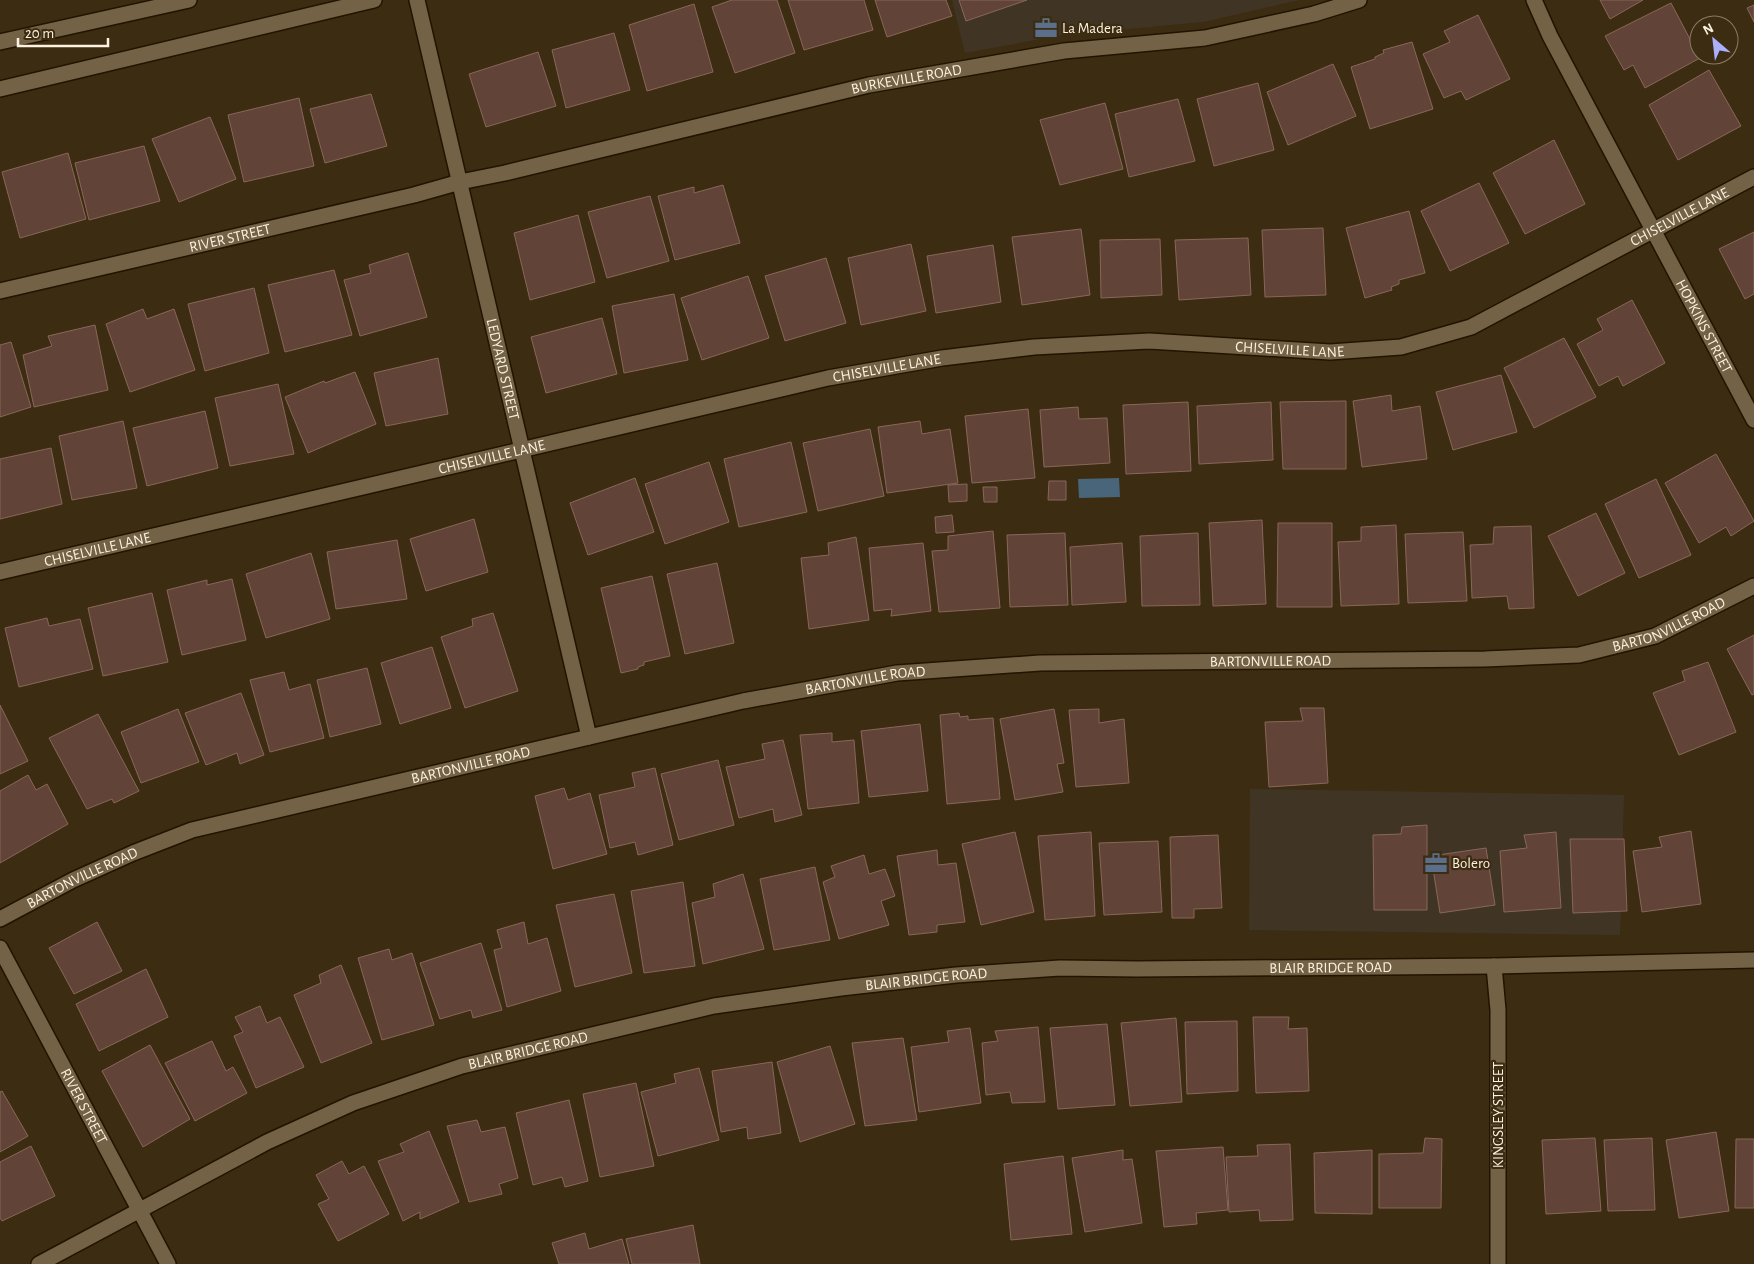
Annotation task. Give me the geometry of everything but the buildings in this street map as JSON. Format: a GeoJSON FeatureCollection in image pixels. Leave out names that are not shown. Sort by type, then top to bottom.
{"type":"FeatureCollection","features":[{"type":"Feature","properties":{"kind":"street"},"geometry":{"type":"LineString","coordinates":[[0,42],[189,0]]}},
{"type":"Feature","properties":{"kind":"street"},"geometry":{"type":"LineString","coordinates":[[0,89],[374,0]]}},
{"type":"Feature","properties":{"kind":"street","name":"LEDYARD STREET"},"geometry":{"type":"LineString","coordinates":[[417,0],[589,737]]}},
{"type":"Feature","properties":{"kind":"street","name":"BURKEVILLE ROAD"},"geometry":{"type":"LineString","coordinates":[[460,182],[505,173],[868,85],[1064,51],[1205,38],[1314,14],[1359,0]]}},
{"type":"Feature","properties":{"kind":"street","name":"HOPKINS STREET"},"geometry":{"type":"LineString","coordinates":[[1534,0],[1550,36],[1754,420]]}},
{"type":"Feature","properties":{"kind":"street","name":"CHISELVILLE LANE"},"geometry":{"type":"LineString","coordinates":[[0,572],[828,378],[951,357],[1034,347],[1149,341],[1330,352],[1401,347],[1471,327],[1754,177]]}},
{"type":"Feature","properties":{"kind":"street","name":"RIVER STREET"},"geometry":{"type":"LineString","coordinates":[[0,291],[414,195],[460,182]]}},
{"type":"Feature","properties":{"kind":"street","name":"BARTONVILLE ROAD"},"geometry":{"type":"LineString","coordinates":[[0,919],[73,880],[133,853],[192,830],[743,700],[897,673],[1040,663],[1485,659],[1580,655],[1655,636],[1754,586]]}},
{"type":"Feature","properties":{"kind":"street","name":"RIVER STREET"},"geometry":{"type":"LineString","coordinates":[[0,948],[168,1264]]}},
{"type":"Feature","properties":{"kind":"street","name":"BLAIR BRIDGE ROAD"},"geometry":{"type":"LineString","coordinates":[[39,1264],[268,1142],[353,1103],[462,1066],[714,1006],[840,988],[1060,968],[1494,966],[1754,960]]}},
{"type":"Feature","properties":{"kind":"street","name":"KINGSLEY STREET"},"geometry":{"type":"LineString","coordinates":[[1494,966],[1498,1010],[1498,1264]]}},
{"type":"Feature","properties":{"kind":"shaded area","name":"La Madera"},"geometry":{"type":"Polygon","coordinates":[[[952,0],[1299,0],[1203,22],[1062,35],[965,53],[952,0]]]}},
{"type":"Feature","properties":{"kind":"shaded area","name":"Bolero"},"geometry":{"type":"Polygon","coordinates":[[[1250,789],[1624,795],[1620,935],[1249,930],[1250,789]]]}},
{"type":"Feature","properties":{"kind":"water"},"geometry":{"type":"Polygon","coordinates":[[[1119,478],[1120,497],[1079,498],[1078,479],[1119,478]]]}},
{"type":"Feature","properties":{"kind":"place","name":"La Madera"},"geometry":{"type":"Point","coordinates":[1046,28]}},
{"type":"Feature","properties":{"kind":"place","name":"Bolero"},"geometry":{"type":"Point","coordinates":[1436,863]}}]}
